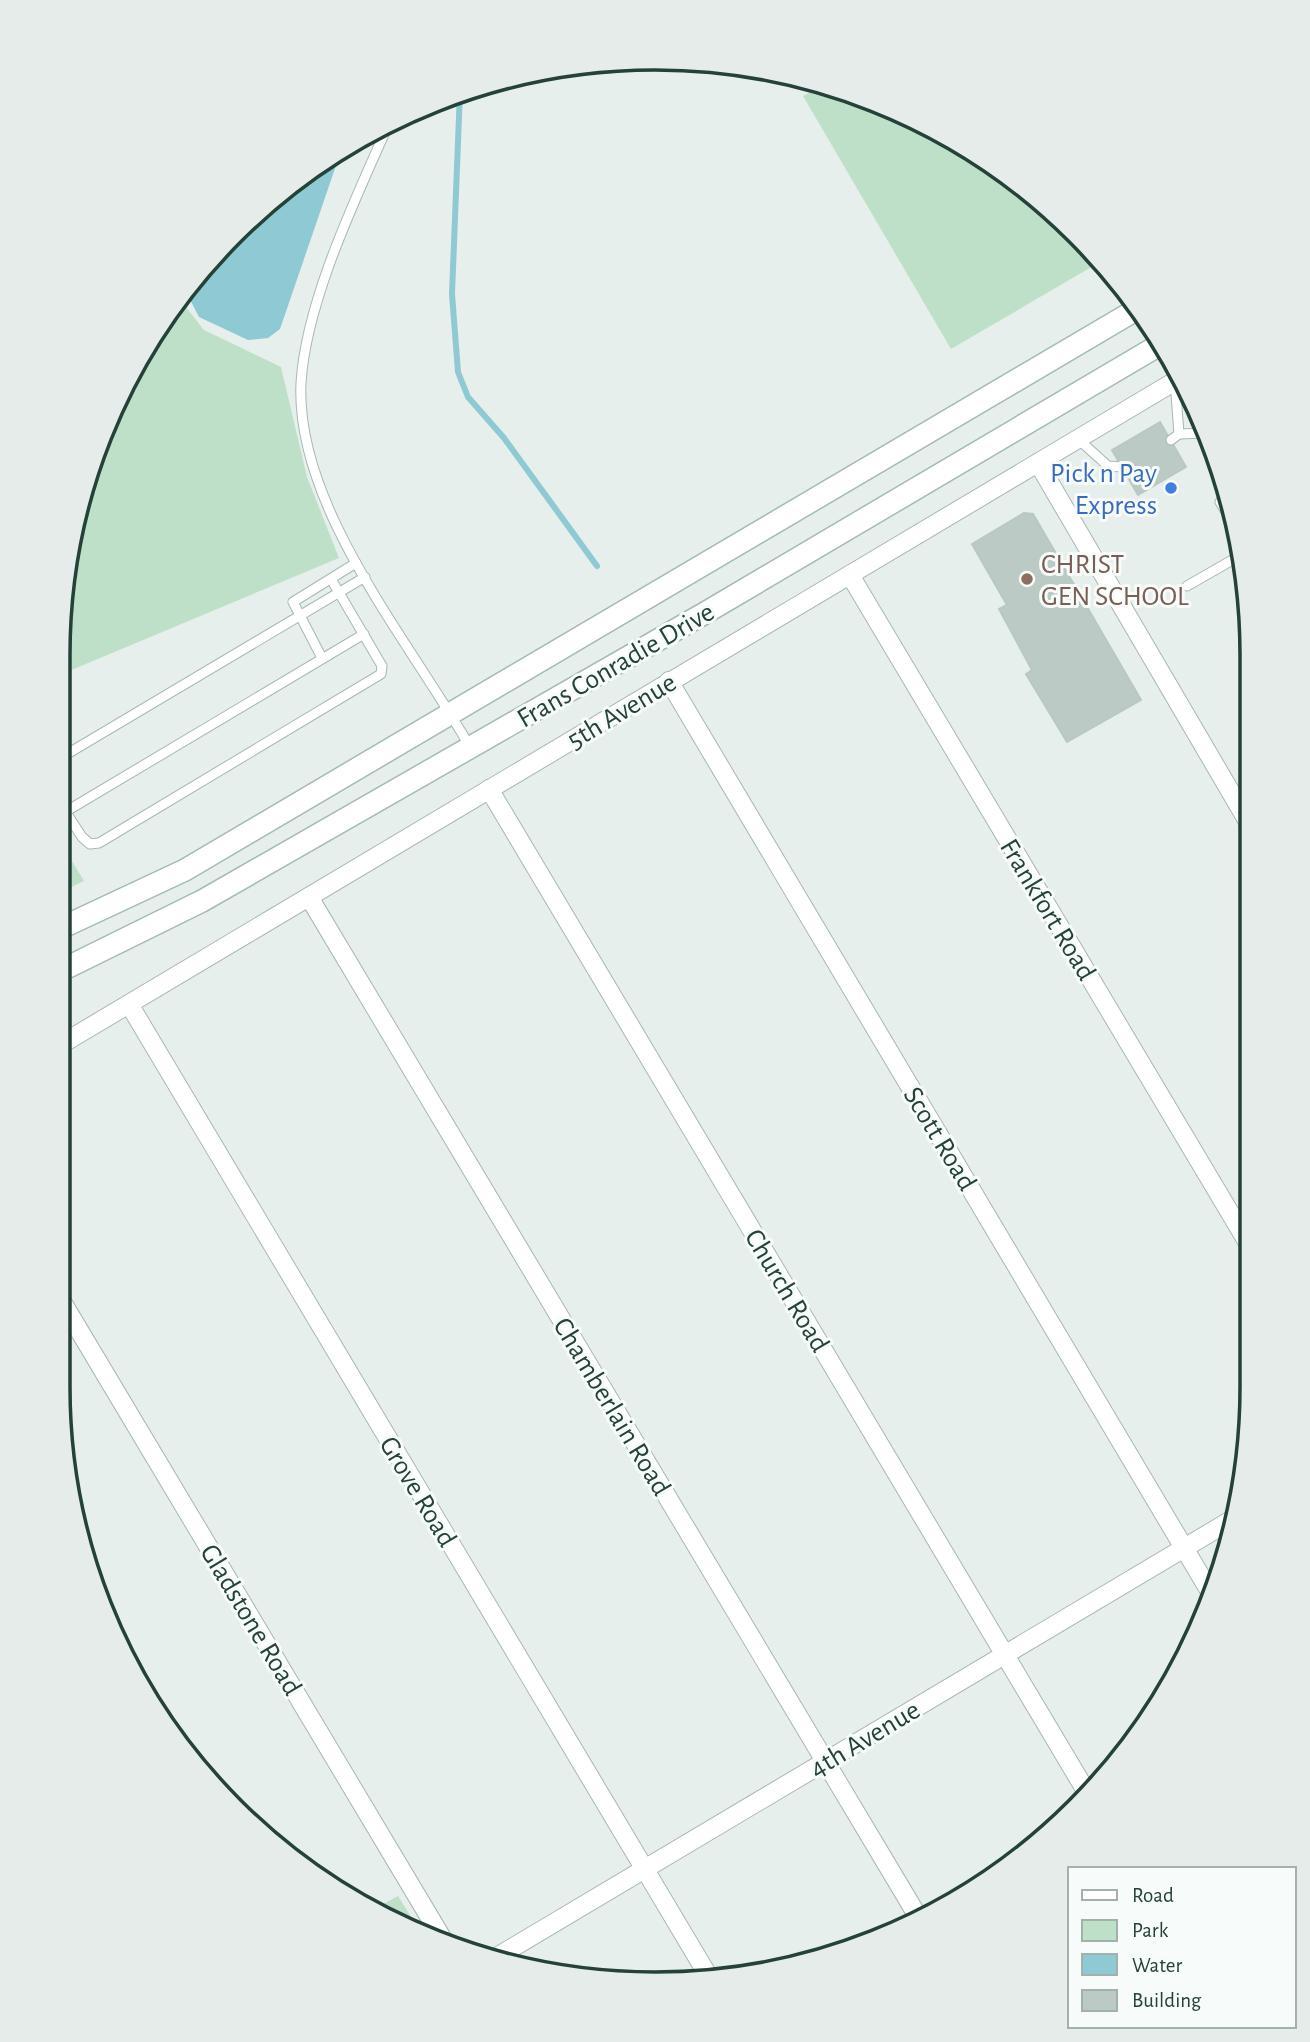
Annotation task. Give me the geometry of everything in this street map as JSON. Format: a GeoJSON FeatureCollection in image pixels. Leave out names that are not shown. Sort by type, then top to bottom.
{"type":"FeatureCollection","features":[{"type":"Feature","properties":{"kind":"main road","name":"Frans Conradie Drive"},"geometry":{"type":"LineString","coordinates":[[70,924],[185,870],[1129,314]]}},
{"type":"Feature","properties":{"kind":"main road","name":"Frans Conradie Drive"},"geometry":{"type":"LineString","coordinates":[[70,966],[202,901],[705,613],[1153,349]]}},
{"type":"Feature","properties":{"kind":"street","name":"5th Avenue"},"geometry":{"type":"LineString","coordinates":[[70,1039],[1173,383]]}},
{"type":"Feature","properties":{"kind":"street"},"geometry":{"type":"LineString","coordinates":[[1038,463],[1240,808]]}},
{"type":"Feature","properties":{"kind":"street","name":"Frankfort Road"},"geometry":{"type":"LineString","coordinates":[[850,575],[1240,1230]]}},
{"type":"Feature","properties":{"kind":"street","name":"Scott Road"},"geometry":{"type":"LineString","coordinates":[[669,681],[1206,1584]]}},
{"type":"Feature","properties":{"kind":"street","name":"Church Road"},"geometry":{"type":"LineString","coordinates":[[489,789],[1083,1786]]}},
{"type":"Feature","properties":{"kind":"street","name":"Chamberlain Road"},"geometry":{"type":"LineString","coordinates":[[309,897],[915,1912]]}},
{"type":"Feature","properties":{"kind":"street","name":"Grove Road"},"geometry":{"type":"LineString","coordinates":[[129,1004],[705,1970]]}},
{"type":"Feature","properties":{"kind":"street","name":"Gladstone Road"},"geometry":{"type":"LineString","coordinates":[[70,1315],[437,1929]]}},
{"type":"Feature","properties":{"kind":"street","name":"4th Avenue"},"geometry":{"type":"LineString","coordinates":[[505,1952],[1223,1525]]}},
{"type":"Feature","properties":{"kind":"lane"},"geometry":{"type":"LineString","coordinates":[[382,137],[359,189],[310,321],[301,383],[304,428],[315,475],[356,563],[470,747]]}},
{"type":"Feature","properties":{"kind":"lane"},"geometry":{"type":"LineString","coordinates":[[1178,392],[1175,437],[1196,434]]}},
{"type":"Feature","properties":{"kind":"lane"},"geometry":{"type":"LineString","coordinates":[[1077,439],[1108,467],[1122,467]]}},
{"type":"Feature","properties":{"kind":"lane"},"geometry":{"type":"LineString","coordinates":[[1187,586],[1232,560]]}},
{"type":"Feature","properties":{"kind":"lane"},"geometry":{"type":"LineString","coordinates":[[322,658],[293,602],[356,563]]}},
{"type":"Feature","properties":{"kind":"lane"},"geometry":{"type":"LineString","coordinates":[[70,752],[365,577]]}},
{"type":"Feature","properties":{"kind":"lane"},"geometry":{"type":"LineString","coordinates":[[70,819],[90,844],[99,843],[260,749],[381,674],[382,666],[331,579]]}},
{"type":"Feature","properties":{"kind":"lane"},"geometry":{"type":"LineString","coordinates":[[70,804],[364,634]]}},
{"type":"Feature","properties":{"kind":"green space"},"geometry":{"type":"Polygon","coordinates":[[[811,92],[843,101],[914,130],[948,148],[1041,215],[1093,266],[951,349],[803,96],[811,92]]]}},
{"type":"Feature","properties":{"kind":"green space"},"geometry":{"type":"Polygon","coordinates":[[[186,307],[204,330],[281,367],[307,477],[339,558],[70,671],[75,579],[81,541],[101,467],[130,396],[148,362],[186,307]]]}},
{"type":"Feature","properties":{"kind":"green space"},"geometry":{"type":"Polygon","coordinates":[[[70,858],[84,881],[70,888],[70,858]]]}},
{"type":"Feature","properties":{"kind":"green space"},"geometry":{"type":"Polygon","coordinates":[[[398,1896],[412,1919],[396,1912],[382,1905],[398,1896]]]}},
{"type":"Feature","properties":{"kind":"water"},"geometry":{"type":"Polygon","coordinates":[[[336,165],[280,329],[268,338],[248,340],[199,317],[190,300],[215,269],[269,215],[336,165]]]}},
{"type":"Feature","properties":{"kind":"building"},"geometry":{"type":"Polygon","coordinates":[[[1160,422],[1186,467],[1138,495],[1112,450],[1160,422]]]}},
{"type":"Feature","properties":{"kind":"building"},"geometry":{"type":"Polygon","coordinates":[[[1024,513],[1033,514],[1141,700],[1067,742],[1026,674],[1032,670],[999,609],[1007,605],[972,544],[1024,513]]]}},
{"type":"Feature","properties":{"kind":"waterway"},"geometry":{"type":"LineString","coordinates":[[459,104],[452,294],[458,372],[468,397],[504,438],[597,566]]}},
{"type":"Feature","properties":{"kind":"place","name":"Pick n Pay Express"},"geometry":{"type":"Point","coordinates":[1171,488]}},
{"type":"Feature","properties":{"kind":"place","name":"CHRIST GEN SCHOOL"},"geometry":{"type":"Point","coordinates":[1027,579]}}]}
